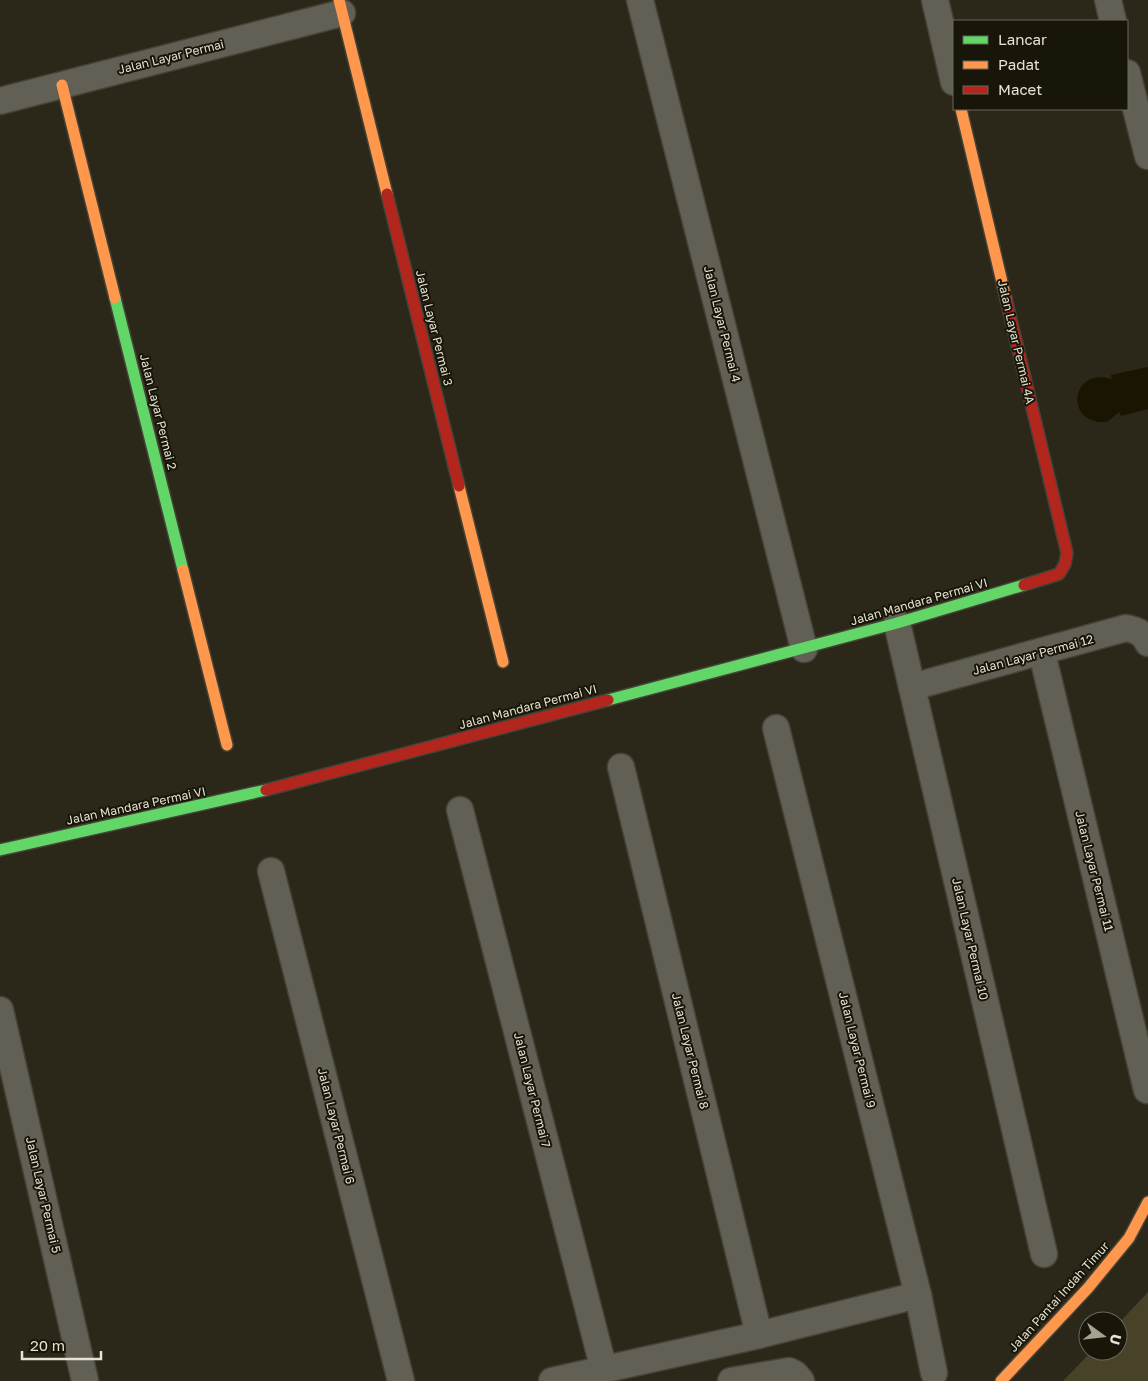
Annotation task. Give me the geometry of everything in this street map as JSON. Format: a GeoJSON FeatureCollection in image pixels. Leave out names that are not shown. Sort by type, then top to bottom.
{"type":"FeatureCollection","features":[{"type":"Feature","properties":{"kind":"street","name":"Jalan Layar Permai 4"},"geometry":{"type":"LineString","coordinates":[[640,0],[804,649]]}},
{"type":"Feature","properties":{"kind":"street"},"geometry":{"type":"LineString","coordinates":[[934,0],[953,78]]}},
{"type":"Feature","properties":{"kind":"street"},"geometry":{"type":"LineString","coordinates":[[1108,0],[1113,20]]}},
{"type":"Feature","properties":{"kind":"street","name":"Jalan Layar Permai"},"geometry":{"type":"LineString","coordinates":[[0,101],[62,86],[340,7]]}},
{"type":"Feature","properties":{"kind":"street","name":"Jalan Layar Permai 3"},"geometry":{"type":"LineString","coordinates":[[340,7],[504,662]]}},
{"type":"Feature","properties":{"kind":"street"},"geometry":{"type":"LineString","coordinates":[[1128,77],[1148,156]]}},
{"type":"Feature","properties":{"kind":"street","name":"Jalan Layar Permai 2"},"geometry":{"type":"LineString","coordinates":[[62,86],[227,745]]}},
{"type":"Feature","properties":{"kind":"street","name":"Jalan Layar Permai 4A"},"geometry":{"type":"LineString","coordinates":[[961,110],[1067,553],[1065,564],[1060,574]]}},
{"type":"Feature","properties":{"kind":"street","name":"Jalan Mandara Permai VI"},"geometry":{"type":"LineString","coordinates":[[0,850],[244,796],[804,649],[1060,574]]}},
{"type":"Feature","properties":{"kind":"street","name":"Jalan Layar Permai 10"},"geometry":{"type":"LineString","coordinates":[[897,623],[1044,1254]]}},
{"type":"Feature","properties":{"kind":"street","name":"Jalan Layar Permai 12"},"geometry":{"type":"LineString","coordinates":[[912,687],[1042,653],[1126,628],[1136,630],[1144,635],[1148,643]]}},
{"type":"Feature","properties":{"kind":"street","name":"Jalan Layar Permai 11"},"geometry":{"type":"LineString","coordinates":[[1042,653],[1147,1090]]}},
{"type":"Feature","properties":{"kind":"street","name":"Jalan Layar Permai 9"},"geometry":{"type":"LineString","coordinates":[[776,728],[918,1295],[934,1373]]}},
{"type":"Feature","properties":{"kind":"street","name":"Jalan Layar Permai 8"},"geometry":{"type":"LineString","coordinates":[[621,767],[759,1334]]}},
{"type":"Feature","properties":{"kind":"street","name":"Jalan Layar Permai 7"},"geometry":{"type":"LineString","coordinates":[[460,810],[604,1370]]}},
{"type":"Feature","properties":{"kind":"street","name":"Jalan Layar Permai 6"},"geometry":{"type":"LineString","coordinates":[[271,871],[401,1381]]}},
{"type":"Feature","properties":{"kind":"street","name":"Jalan Layar Permai 5"},"geometry":{"type":"LineString","coordinates":[[0,1010],[85,1381]]}},
{"type":"Feature","properties":{"kind":"street","name":"Jalan Pantai Indah Timur"},"geometry":{"type":"LineString","coordinates":[[1001,1381],[1118,1253],[1129,1238],[1148,1202]]}},
{"type":"Feature","properties":{"kind":"street"},"geometry":{"type":"LineString","coordinates":[[552,1381],[604,1370],[635,1372],[759,1334],[918,1295]]}},
{"type":"Feature","properties":{"kind":"street"},"geometry":{"type":"LineString","coordinates":[[731,1381],[789,1372],[795,1374],[800,1381]]}},
{"type":"Feature","properties":{"kind":"shaded area"},"geometry":{"type":"Polygon","coordinates":[[[1148,367],[1148,409],[1121,416],[1119,412],[1107,422],[1093,420],[1084,415],[1079,406],[1078,397],[1081,388],[1087,381],[1098,377],[1112,379],[1111,375],[1148,367]]]}},
{"type":"Feature","properties":{"kind":"shaded area"},"geometry":{"type":"Polygon","coordinates":[[[1148,1292],[1148,1381],[1063,1381],[1082,1361],[1128,1361],[1128,1313],[1148,1292]]]}},
{"type":"Feature","properties":{"kind":"traffic: fast"},"geometry":{"type":"LineString","coordinates":[[115,298],[183,570]]}},
{"type":"Feature","properties":{"kind":"traffic: fast"},"geometry":{"type":"LineString","coordinates":[[608,700],[897,623],[1024,585]]}},
{"type":"Feature","properties":{"kind":"traffic: fast"},"geometry":{"type":"LineString","coordinates":[[0,850],[266,790]]}},
{"type":"Feature","properties":{"kind":"traffic: slow"},"geometry":{"type":"LineString","coordinates":[[339,0],[387,194]]}},
{"type":"Feature","properties":{"kind":"traffic: slow"},"geometry":{"type":"LineString","coordinates":[[62,85],[115,298]]}},
{"type":"Feature","properties":{"kind":"traffic: slow"},"geometry":{"type":"LineString","coordinates":[[961,110],[1006,299]]}},
{"type":"Feature","properties":{"kind":"traffic: slow"},"geometry":{"type":"LineString","coordinates":[[459,486],[503,662]]}},
{"type":"Feature","properties":{"kind":"traffic: slow"},"geometry":{"type":"LineString","coordinates":[[183,570],[227,745]]}},
{"type":"Feature","properties":{"kind":"traffic: slow"},"geometry":{"type":"LineString","coordinates":[[1001,1381],[1088,1288],[1129,1238],[1148,1202]]}},
{"type":"Feature","properties":{"kind":"traffic: jam"},"geometry":{"type":"LineString","coordinates":[[387,194],[459,486]]}},
{"type":"Feature","properties":{"kind":"traffic: jam"},"geometry":{"type":"LineString","coordinates":[[1006,299],[1067,553],[1065,564],[1059,574],[1024,585]]}},
{"type":"Feature","properties":{"kind":"traffic: jam"},"geometry":{"type":"LineString","coordinates":[[266,790],[608,700]]}}]}
